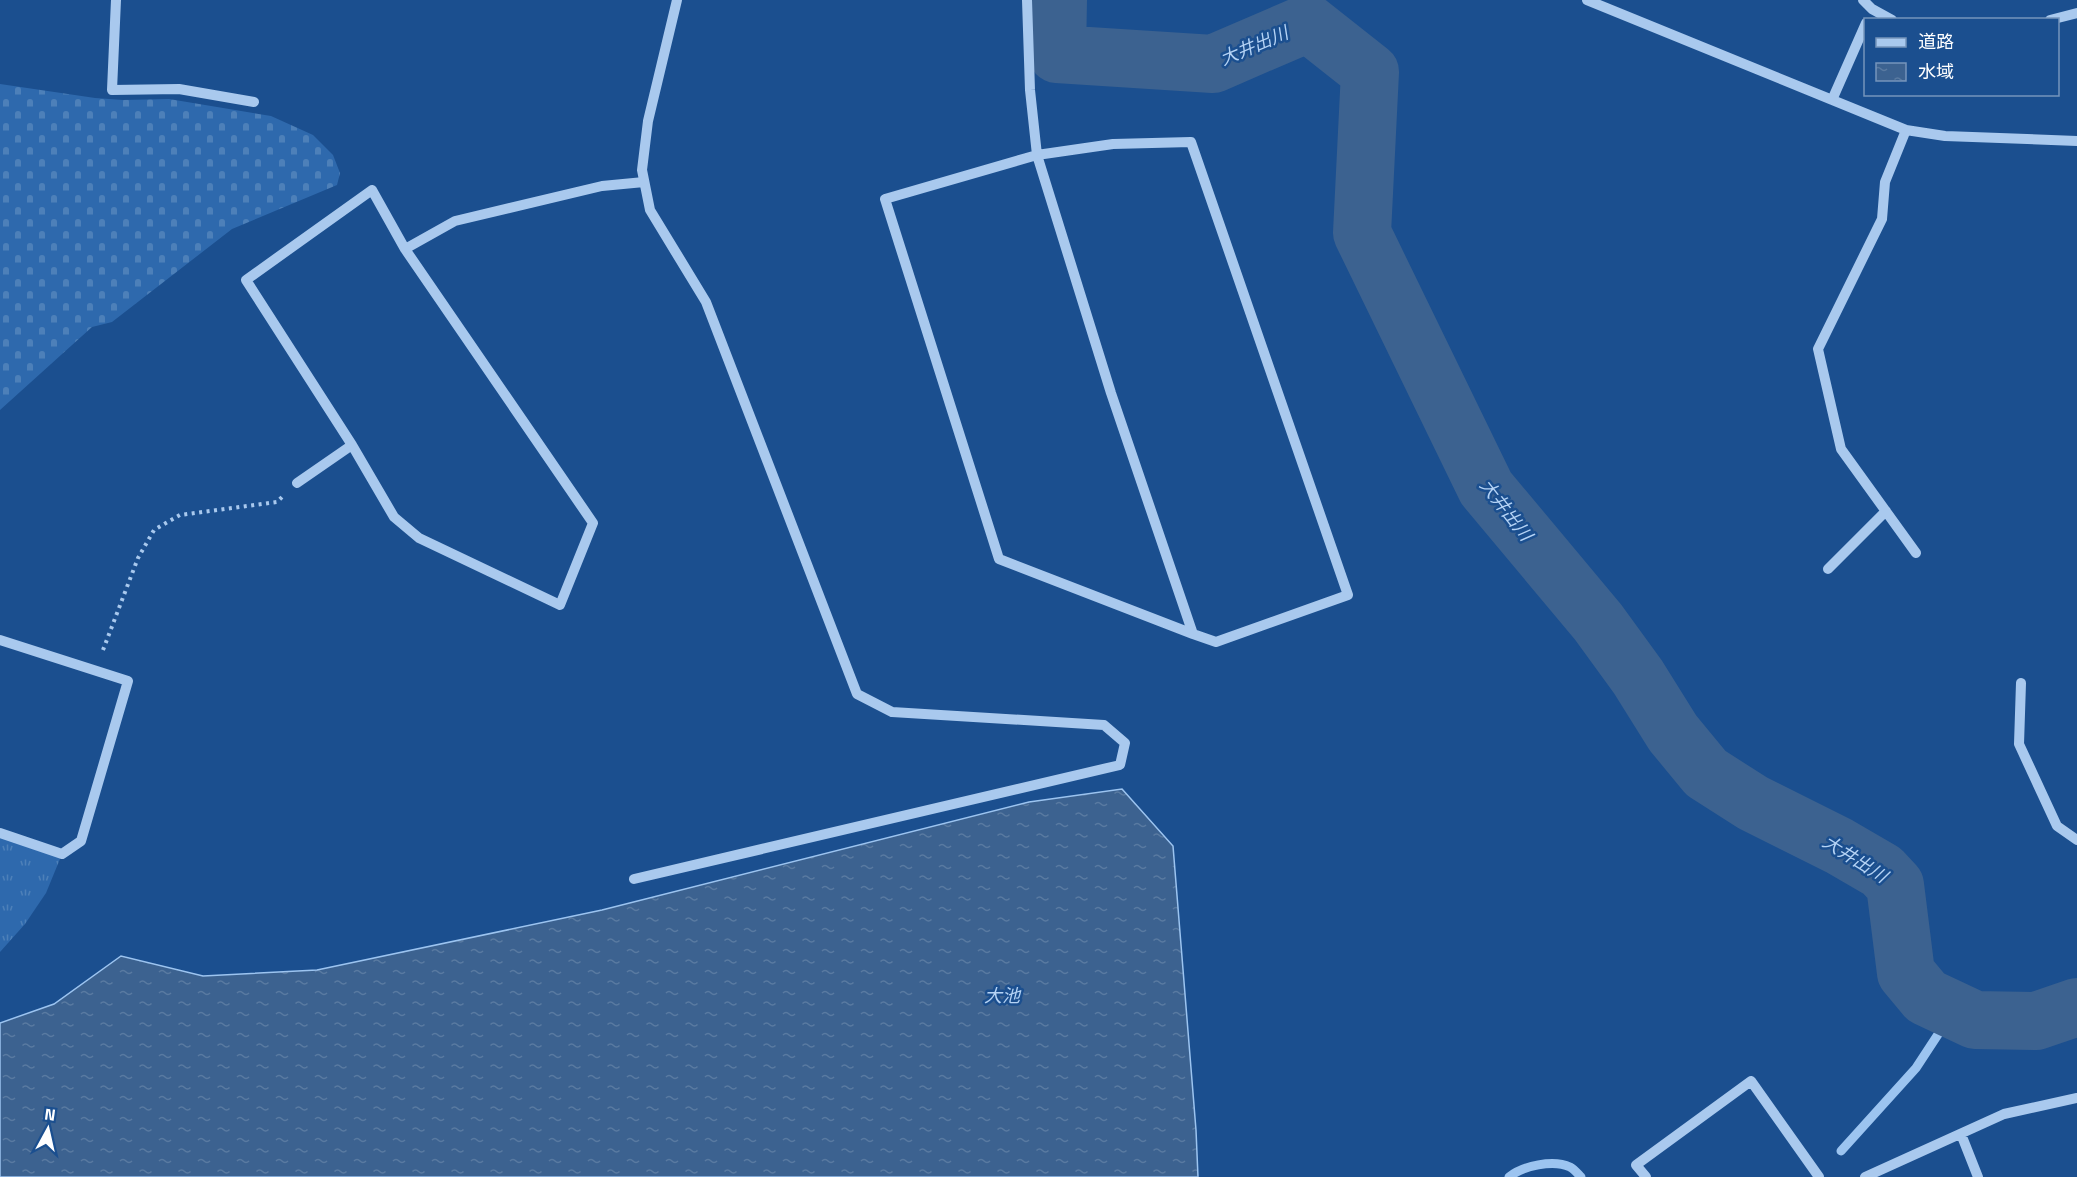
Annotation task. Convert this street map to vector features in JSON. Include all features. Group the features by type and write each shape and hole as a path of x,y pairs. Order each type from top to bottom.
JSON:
{"street":[{"path":"116,0 112,90 179,89 254,102"},
{"path":"634,879 1120,765 1125,743 1104,725 892,712 857,693 706,302 650,210 642,170 648,121 677,0"},
{"path":"1027,0 1030,90 1037,155 1111,393 1193,634"},
{"path":"1587,0 1906,130 1945,136 2077,141"},
{"path":"1863,0 1872,9 1888,18"},
{"path":"1868,18 1872,9"},
{"path":"2058,18 2077,13"},
{"path":"1832,100 1864,26"},
{"path":"1906,130 1885,182 1882,219 1818,349 1841,449 1916,553"},
{"path":"1191,142 1348,595 1216,642 999,559 885,199 1037,155 1113,144 1191,142"},
{"path":"405,249 455,221 602,186 644,182"},
{"path":"372,190 405,249 594,523 560,605 419,538 394,517 246,280 372,190"},
{"path":"297,483 351,445"},
{"path":"1828,569 1886,511"},
{"path":"0,640 128,681 81,841 62,854 0,833"},
{"path":"2020,683 2019,744 2057,826 2077,840"},
{"path":"1646,1177 1636,1165 1751,1081 1819,1177"},
{"path":"1865,1177 2004,1114 2077,1098"},
{"path":"1961,1134 1978,1177"}],"path":[{"path":"95,670 138,558 154,530 180,515 277,502 297,483"}],"green space":[{"path":"0,84 95,98 169,99 271,116 313,135 333,155 340,173 337,185 232,229 112,322 92,327 0,410"},
{"path":"0,833 62,854 46,893 25,924 0,952"}],"water":[{"name":"大池","path":"1122,789 1173,846 1198,1177 0,1177 0,1023 54,1004 121,956 203,976 317,970 602,910 1029,802"}],"waterway":[{"name":"大井出川","path":"1058,0 1057,54 1213,64 1308,23 1370,72 1362,233 1486,488 1598,622 1638,677 1673,733 1706,773 1753,803 1839,846 1882,871 1895,885 1906,973 1926,997 1975,1020 2036,1021 2077,1007"},
{"path":"1841,1151 1916,1068 1954,1010"},
{"path":"1509,1177 1530,1167 1547,1164 1570,1167 1581,1177"}]}
